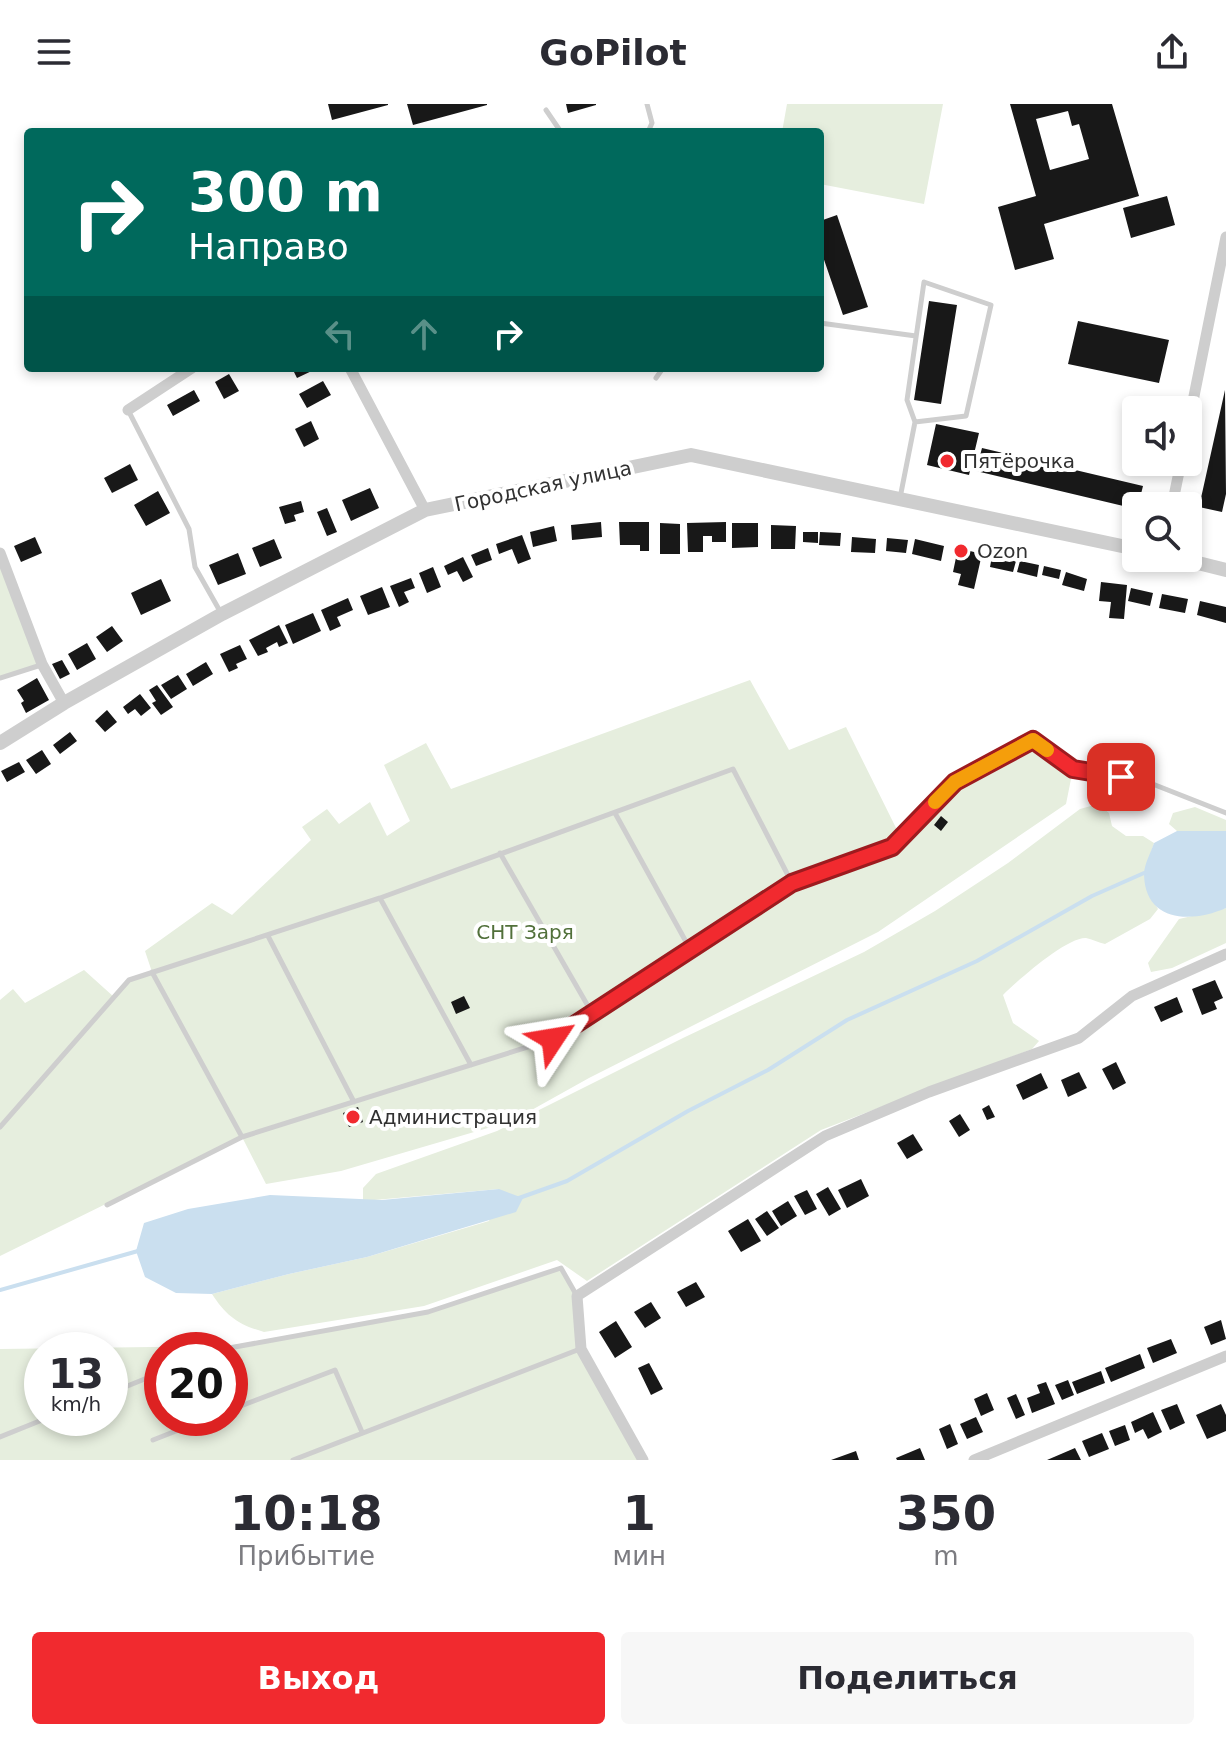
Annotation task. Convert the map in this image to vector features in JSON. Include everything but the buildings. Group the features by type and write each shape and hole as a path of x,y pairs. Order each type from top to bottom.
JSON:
{"street":[{"path":"1194,396 1226,237"},
{"path":"128,410 186,372"},
{"path":"352,372 425,510"},
{"name":"Городская улица","path":"0,743 64,703 222,614 425,510 691,455 1122,546"},
{"path":"0,553 2,566 42,664 64,703"},
{"path":"1202,564 1226,570"},
{"path":"641,1459 581,1349 577,1296 825,1136 929,1092 1079,1038 1132,996 1226,954"},
{"path":"974,1460 1226,1356"}],"lane":[{"path":"647,104 652,123 650,128"},
{"path":"546,110 558,128"},
{"path":"900,499 915,422 907,400 924,282 991,305 966,416 915,422"},
{"path":"824,324 916,336"},
{"path":"656,378 660,372"},
{"path":"128,410 189,529 195,567 222,614"},
{"path":"0,678 42,664"},
{"path":"107,1205 242,1137 553,1039 792,883 892,847 955,782 1033,740 1073,769 1145,781 1226,813"},
{"path":"0,1127 129,980 380,898 733,769 792,883"},
{"path":"615,813 690,949"},
{"path":"500,853 592,1013"},
{"path":"380,898 471,1065"},
{"path":"268,936 354,1102"},
{"path":"152,972 242,1137"},
{"path":"248,1345 428,1312 561,1268 577,1296"},
{"path":"293,1460 581,1349"},
{"path":"248,1403 335,1370 362,1432"},
{"path":"0,1437 24,1427"},
{"path":"153,1440 163,1436"}],"green space":[{"path":"787,104 943,104 924,204 824,185 824,128 783,128"},
{"path":"0,553 42,664 0,678"},
{"name":"СНТ Заря","path":"750,680 789,750 846,727 901,838 955,782 1033,740 1073,769 1066,804 878,932 589,1078 512,1121 341,1171 266,1184 242,1137 0,1256 0,1000 13,989 25,1003 84,970 114,997 129,980 152,972 145,951 212,903 232,915 311,840 302,827 327,809 339,824 370,802 387,836 410,821 384,765 426,743 451,789"},
{"path":"1098,804 1109,813 1112,826 1126,836 1143,836 1154,843 1146,877 1149,892 1158,909 1150,919 1105,944 1086,938 1067,944 1043,960 1003,995 1013,1023 1039,1041 1032,1049 821,1130 587,1281 557,1260 424,1306 264,1332 234,1319 212,1294 367,1257 489,1221 499,1189 363,1201 363,1188 376,1174 497,1131 864,952 935,911 1008,863 1080,809"},
{"path":"1195,807 1226,820 1226,831 1177,831 1169,824 1173,813"},
{"path":"1226,908 1226,943 1172,968 1151,972 1148,963 1179,919"},
{"path":"561,1268 577,1296 581,1349 643,1460 0,1460 0,1349 24,1349 24,1436 128,1436 128,1347 144,1347 144,1436 248,1436 248,1343 428,1312"}],"water":[{"path":"1177,831 1226,831 1226,908 1185,917 1161,910 1152,902 1146,890 1146,863 1154,843"},
{"path":"499,1189 523,1198 516,1212 367,1257 212,1294 176,1293 145,1277 136,1251 144,1223 188,1209 270,1195 382,1200"}],"waterway":[{"path":"519,1198 567,1181 688,1111 768,1070 847,1020 977,961 1092,896 1144,873"},
{"path":"0,1290 138,1251"}],"slow traffic":[{"path":"935,802 955,782 1033,740 1047,750"}],"place":[{"name":"Пятёрочка","path":"947,461"},
{"name":"Ozon","path":"961,551"},
{"name":"Администрация","path":"353,1117"}],"route":[{"path":"553,1039 792,883 892,847 955,782 1033,740 1073,769 1121,777"}]}
